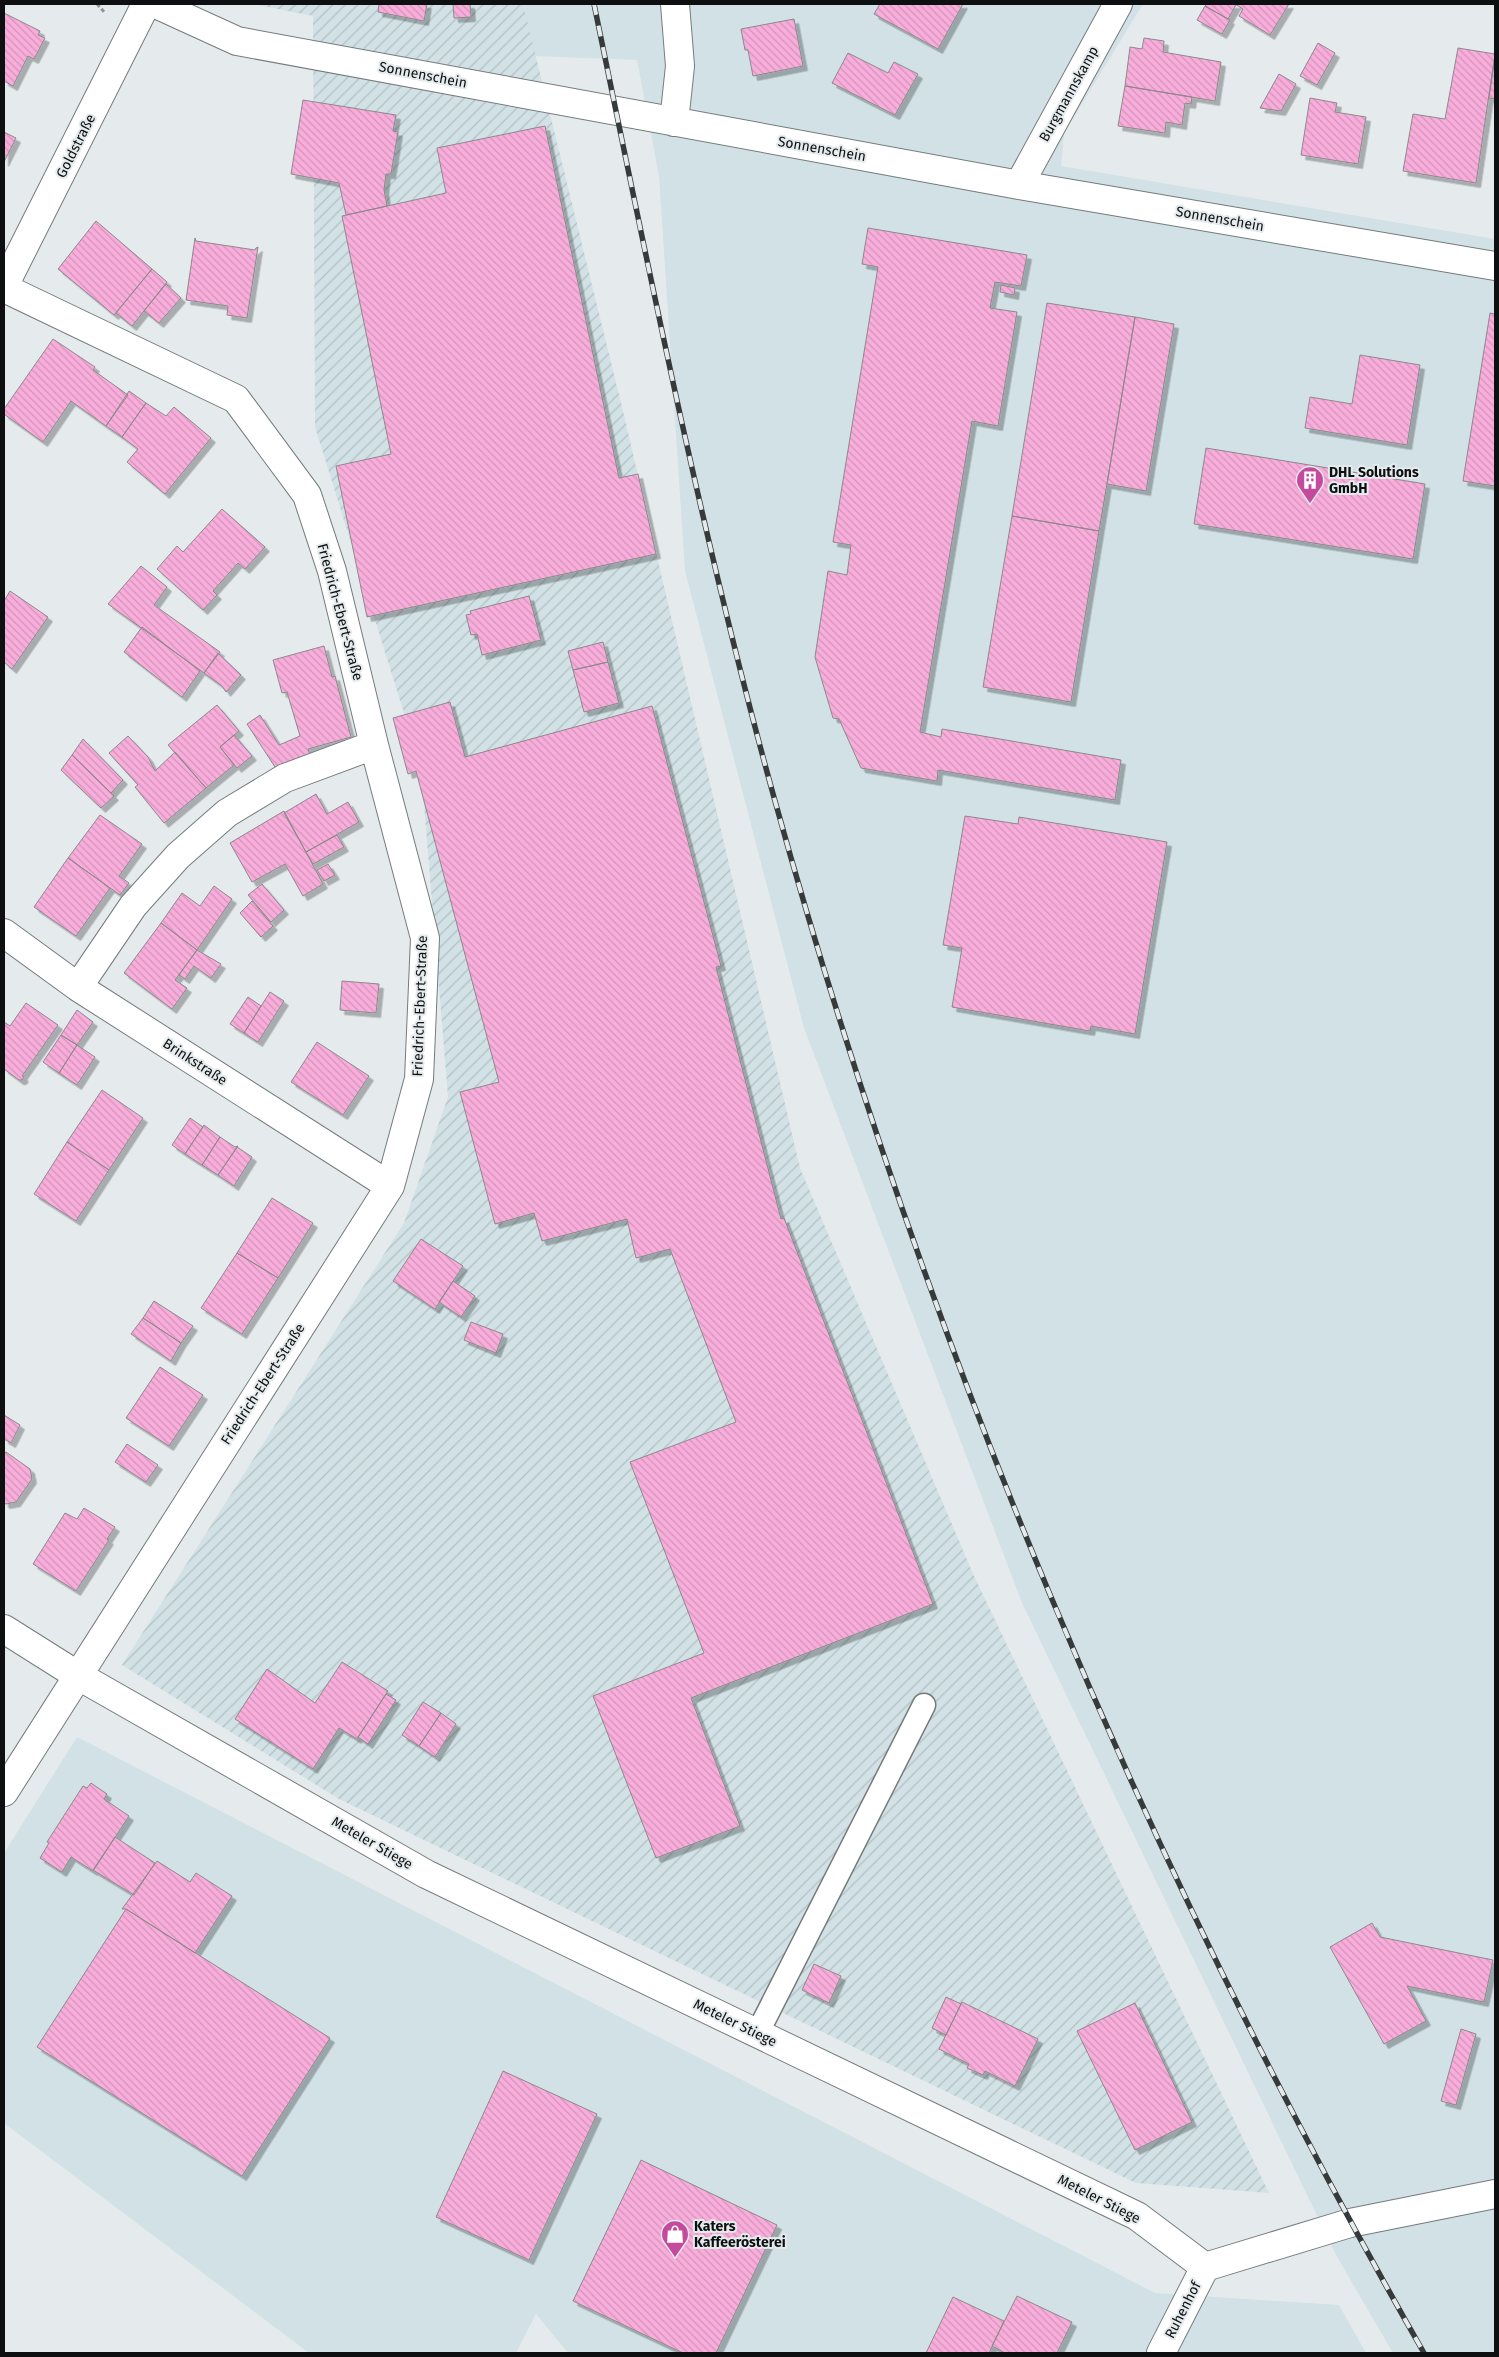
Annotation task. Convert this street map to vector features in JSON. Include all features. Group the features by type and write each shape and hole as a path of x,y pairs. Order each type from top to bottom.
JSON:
{"street":[{"name":"Goldstraße","path":"4,287 146,4"},
{"name":"Sonnenschein","path":"156,4 237,41 1019,185 1495,266"},
{"path":"674,122 680,66 675,4"},
{"name":"Burgmannskamp","path":"1019,185 1118,4"},
{"name":"Friedrich-Ebert-Straße","path":"4,287 236,399 307,495 332,571 374,745 425,938 420,1079 390,1186 4,1792"},
{"path":"78,987 133,906 178,856 226,814 285,778 374,745"},
{"name":"Brinkstraße","path":"4,933 78,987 390,1186"},
{"name":"Meteler Stiege","path":"4,1629 77,1675 426,1874 1137,2216 1205,2267"},
{"path":"1205,2267 1350,2222 1495,2194"},
{"name":"Ruhenhof","path":"1161,2353 1205,2267"}],"lane":[{"path":"757,2034 924,1705"}],"shaded area":[{"path":"253,4 523,4 623,411 800,1168 974,1576 1269,2193 1136,2183 339,1799 122,1665 404,1223 448,1097 421,768 315,427 313,16"},
{"path":"482,4 1143,4 1064,133 1061,166 1495,239 1495,2353 1393,2353 1336,2255 1022,1603 804,1028 685,571 659,176 637,60 484,54"},
{"path":"77,1737 1155,2293 1339,2305 1366,2353 568,2353 536,2314 516,2353 309,2353 4,2123 4,1853"}],"building":[{"path":"379,4 427,4 424,21 378,12"},
{"path":"453,4 470,4 471,17 454,18"},
{"path":"880,4 963,4 938,49 874,14"},
{"path":"1207,4 1236,5 1228,19 1205,6"},
{"path":"1235,4 1289,4 1270,35 1239,16 1243,9"},
{"path":"1205,6 1230,20 1222,34 1197,20"},
{"path":"4,13 40,31 38,35 45,38 34,59 28,56 13,86 4,81"},
{"path":"794,19 803,66 753,76 748,50 745,50 741,29"},
{"path":"1144,38 1164,41 1163,52 1221,62 1215,101 1125,86 1130,47 1142,49"},
{"path":"1318,43 1335,53 1317,85 1300,76"},
{"path":"1458,48 1495,54 1476,183 1403,171 1413,114 1445,119"},
{"path":"848,53 888,73 894,62 918,74 895,115 832,83"},
{"path":"1495,64 1495,99 1489,98"},
{"path":"1279,74 1296,84 1281,111 1260,108"},
{"path":"1125,86 1192,97 1191,104 1185,103 1182,125 1166,122 1165,133 1118,126"},
{"path":"1310,98 1337,103 1335,112 1366,117 1358,164 1301,155"},
{"path":"303,100 396,115 393,131 398,132 391,174 386,174 384,190 387,206 346,215 339,183 291,174"},
{"path":"545,126 619,478 638,474 656,554 367,617 336,466 391,454 342,216 446,193 437,148"},
{"path":"4,132 16,138 4,162"},
{"path":"96,221 152,269 114,315 58,269"},
{"path":"868,228 1027,255 1021,286 995,282 990,308 1017,312 998,426 972,421 920,732 941,737 942,729 1121,760 1115,800 938,770 937,781 861,768 839,719 833,718 815,657 828,571 847,575 851,545 833,542 878,267 862,264"},
{"path":"195,238 196,241 255,250 258,247 247,318 227,315 228,306 186,300"},
{"path":"152,269 167,282 132,326 116,313"},
{"path":"166,284 181,298 159,323 144,311"},
{"path":"1001,285 1015,288 1014,295 1000,292"},
{"path":"1047,303 1135,317 1099,531 1012,516"},
{"path":"1490,313 1495,314 1495,486 1463,481"},
{"path":"1135,317 1174,324 1146,491 1107,484"},
{"path":"53,339 95,367 93,370 128,395 106,426 71,401 43,442 4,414 4,409"},
{"path":"1360,355 1420,365 1407,445 1305,428 1310,397 1352,404"},
{"path":"129,391 146,403 122,437 106,426"},
{"path":"146,403 166,416 174,407 211,438 165,494 127,462 138,449 122,437"},
{"name":"DHL Solutions GmbH","path":"1206,448 1425,484 1413,559 1194,524"},
{"path":"222,509 265,547 245,569 238,563 213,591 217,595 203,610 157,569 177,546 183,552"},
{"path":"1012,516 1099,531 1071,702 983,687"},
{"path":"141,566 167,587 154,605 220,652 204,673 108,604"},
{"path":"10,591 48,617 12,669 4,662 4,601"},
{"path":"529,596 541,640 482,655 477,634 471,635 466,615 471,614 470,611"},
{"path":"142,627 200,671 182,697 124,652"},
{"path":"603,642 608,662 573,670 568,651"},
{"path":"324,646 332,677 335,676 351,737 308,749 310,755 277,770 247,724 260,715 279,745 300,736 287,692 282,693 273,660"},
{"path":"218,653 241,675 226,692 222,686 204,673"},
{"path":"608,662 619,703 584,712 573,670"},
{"path":"450,702 465,757 652,706 721,966 716,967 781,1219 784,1218 933,1604 691,1698 740,1826 656,1858 593,1696 704,1653 630,1462 736,1422 670,1249 636,1258 627,1219 542,1241 534,1213 495,1224 460,1092 499,1082 416,771 408,774 393,718"},
{"path":"217,705 239,731 220,747 234,765 206,788 168,745"},
{"path":"234,735 252,756 237,768 220,747"},
{"path":"128,736 148,757 155,771 175,752 206,788 164,823 135,787 138,785 109,753"},
{"path":"83,739 123,780 111,793 72,755"},
{"path":"72,755 114,796 101,808 61,770"},
{"path":"316,794 327,814 348,802 359,822 306,852 284,813"},
{"path":"284,811 323,884 303,896 285,864 252,882 230,843"},
{"path":"100,815 142,844 119,876 129,883 120,895 68,858"},
{"path":"965,816 1018,824 1019,817 1167,842 1135,1034 1091,1026 1090,1031 952,1007 962,948 943,945"},
{"path":"337,835 344,847 313,864 306,852"},
{"path":"68,858 110,888 76,936 34,907"},
{"path":"328,864 335,875 324,881 317,870"},
{"path":"262,884 284,910 271,922 248,895"},
{"path":"214,886 232,899 197,950 161,923 182,893 200,906"},
{"path":"252,901 273,926 261,937 240,913"},
{"path":"161,923 197,950 175,980 187,988 172,1009 124,973"},
{"path":"197,950 221,964 211,978 194,966 185,979 179,975"},
{"path":"342,981 379,984 376,1013 340,1010"},
{"path":"270,992 284,1001 258,1042 244,1033"},
{"path":"248,997 261,1006 244,1033 230,1024"},
{"path":"26,1003 58,1025 22,1076 24,1077 22,1080 19,1080 4,1069 4,1022 10,1026"},
{"path":"77,1010 93,1022 77,1045 61,1035"},
{"path":"61,1035 77,1045 59,1073 43,1062"},
{"path":"317,1042 369,1076 343,1115 291,1082"},
{"path":"77,1045 95,1057 77,1085 59,1073"},
{"path":"102,1090 143,1118 109,1170 67,1142"},
{"path":"190,1118 203,1127 185,1154 172,1145"},
{"path":"204,1125 220,1137 202,1165 185,1154"},
{"path":"220,1137 235,1147 238,1146 218,1175 202,1165"},
{"path":"67,1142 109,1170 76,1221 34,1194"},
{"path":"237,1147 252,1157 234,1186 218,1175"},
{"path":"272,1198 313,1223 278,1278 237,1253"},
{"path":"421,1239 463,1266 435,1309 393,1281"},
{"path":"237,1253 278,1278 242,1334 201,1308"},
{"path":"453,1281 475,1296 461,1317 439,1302"},
{"path":"154,1301 193,1326 181,1343 143,1318"},
{"path":"143,1318 181,1343 171,1361 131,1334"},
{"path":"471,1322 503,1334 496,1353 464,1340"},
{"path":"160,1367 203,1395 169,1446 126,1418"},
{"path":"4,1415 20,1425 11,1443 4,1439"},
{"path":"127,1444 158,1465 146,1482 115,1462"},
{"path":"6,1452 30,1469 32,1479 16,1502 6,1504 4,1503 4,1453"},
{"path":"84,1508 115,1527 107,1539 109,1540 76,1591 33,1564 65,1513 77,1519"},
{"path":"342,1662 388,1691 357,1739 339,1728 313,1769 235,1719 267,1669 315,1703"},
{"path":"386,1694 396,1700 368,1744 358,1737"},
{"path":"423,1702 441,1713 419,1746 402,1735"},
{"path":"441,1713 456,1724 435,1757 419,1746"},
{"path":"91,1783 107,1794 104,1799 129,1816 93,1871 71,1857 62,1872 40,1858 49,1843 47,1842 83,1786 87,1788"},
{"path":"115,1837 155,1863 134,1895 93,1870"},
{"path":"157,1861 190,1882 196,1873 232,1896 195,1953 126,1909 122,1909"},
{"path":"126,1909 330,2038 242,2176 37,2047"},
{"path":"1372,1923 1380,1937 1493,1960 1484,2002 1407,1986 1426,2021 1384,2044 1330,1947"},
{"path":"814,1964 841,1976 829,2003 802,1990"},
{"path":"946,1997 961,2004 946,2035 932,2028"},
{"path":"962,2002 1038,2039 1015,2086 985,2071 983,2075 967,2068 969,2064 939,2049"},
{"path":"1135,2003 1192,2122 1135,2150 1077,2031"},
{"path":"1461,2029 1476,2034 1456,2105 1441,2101"},
{"path":"503,2071 597,2114 529,2260 436,2217"},
{"path":"641,2160 777,2225 716,2353 683,2353 573,2301"},
{"path":"1017,2296 1072,2322 1057,2353 1005,2353 992,2346"},
{"path":"953,2297 1004,2321 989,2353 926,2353"}],"railway":[{"path":"594,4 700,504 749,702 775,801 835,1003 900,1204 973,1402 1051,1597 1136,1790 1226,1981 1322,2168 1424,2353"}],"place":[{"name":"DHL Solutions GmbH","path":"1310,504"},
{"name":"Katers Kaffeerösterei","path":"675,2258"}]}
